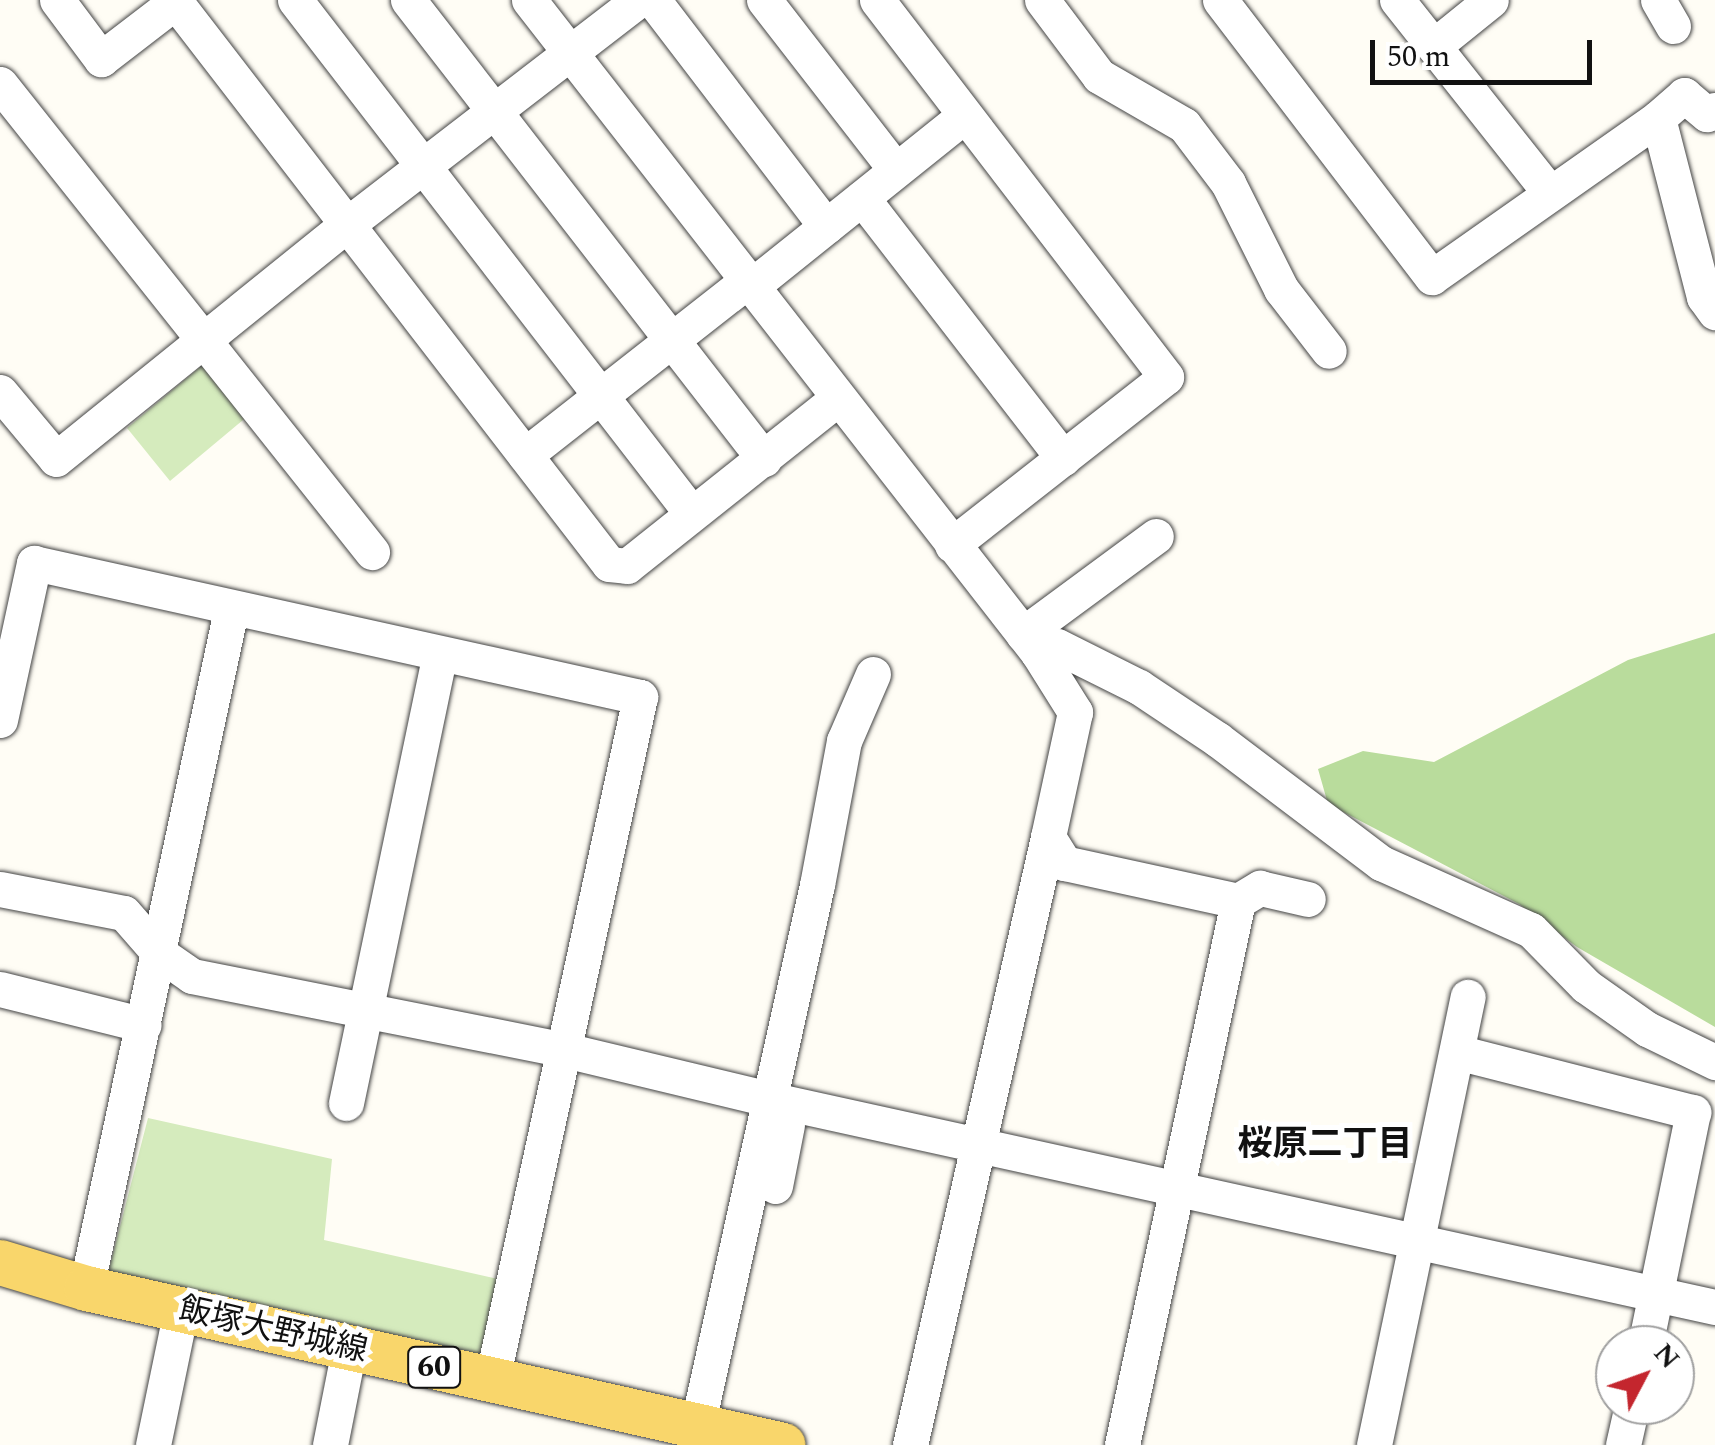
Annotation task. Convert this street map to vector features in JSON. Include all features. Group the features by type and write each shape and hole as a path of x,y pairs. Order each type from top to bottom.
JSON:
{"main road":[{"name":"飯塚大野城線","path":"0,1262 86,1288 783,1445"}],"street":[{"path":"57,0 101,59 176,1 345,226 609,564 627,566 838,398"},
{"path":"295,0 692,514"},
{"path":"408,0 764,459"},
{"path":"529,0 1030,644 1076,712 910,1445"},
{"path":"0,392 56,459 345,226 638,0"},
{"path":"653,0 826,226"},
{"path":"764,0 896,170"},
{"path":"877,0 1166,377 952,544"},
{"path":"1042,0 1099,76 1184,125 1228,183 1280,289 1330,351"},
{"path":"1220,0 1432,277 1658,118 1684,94 1707,114 1715,110"},
{"path":"1397,0 1549,192"},
{"path":"1434,46 1491,0"},
{"path":"0,84 372,552"},
{"path":"525,455 670,339 826,226 964,116"},
{"path":"1658,118 1704,297 1715,312"},
{"path":"862,198 1063,458"},
{"path":"1030,644 1156,536"},
{"path":"0,720 34,562 231,610 640,697 492,1380"},
{"path":"86,1288 231,610"},
{"path":"1030,644 1057,646 1153,696 1218,739 1381,864 1531,930 1586,986 1647,1029 1715,1062"},
{"path":"346,1103 440,654"},
{"path":"697,1427 780,1102 844,741 873,674"},
{"path":"1048,837 1064,863 1238,901 1260,888 1308,899"},
{"path":"0,889 124,913 160,953 192,976 565,1050 780,1102 1715,1307"},
{"path":"1122,1445 1238,901"},
{"path":"0,989 144,1025"},
{"path":"1374,1445 1468,997"},
{"path":"1457,1052 1693,1112 1649,1325"},
{"path":"775,1186 780,1102"},
{"path":"153,1445 181,1310"},
{"path":"330,1445 349,1348"}],"green space":[{"path":"206,362 249,415 170,481 127,428"},
{"path":"1715,633 1715,1027 1577,947 1519,904 1328,804 1318,769 1363,751 1434,762 1628,660"},
{"path":"148,1118 332,1159 324,1240 498,1279 480,1357 107,1277"}],"district":[{"name":"桜原二丁目","path":"1325,1145"}]}
